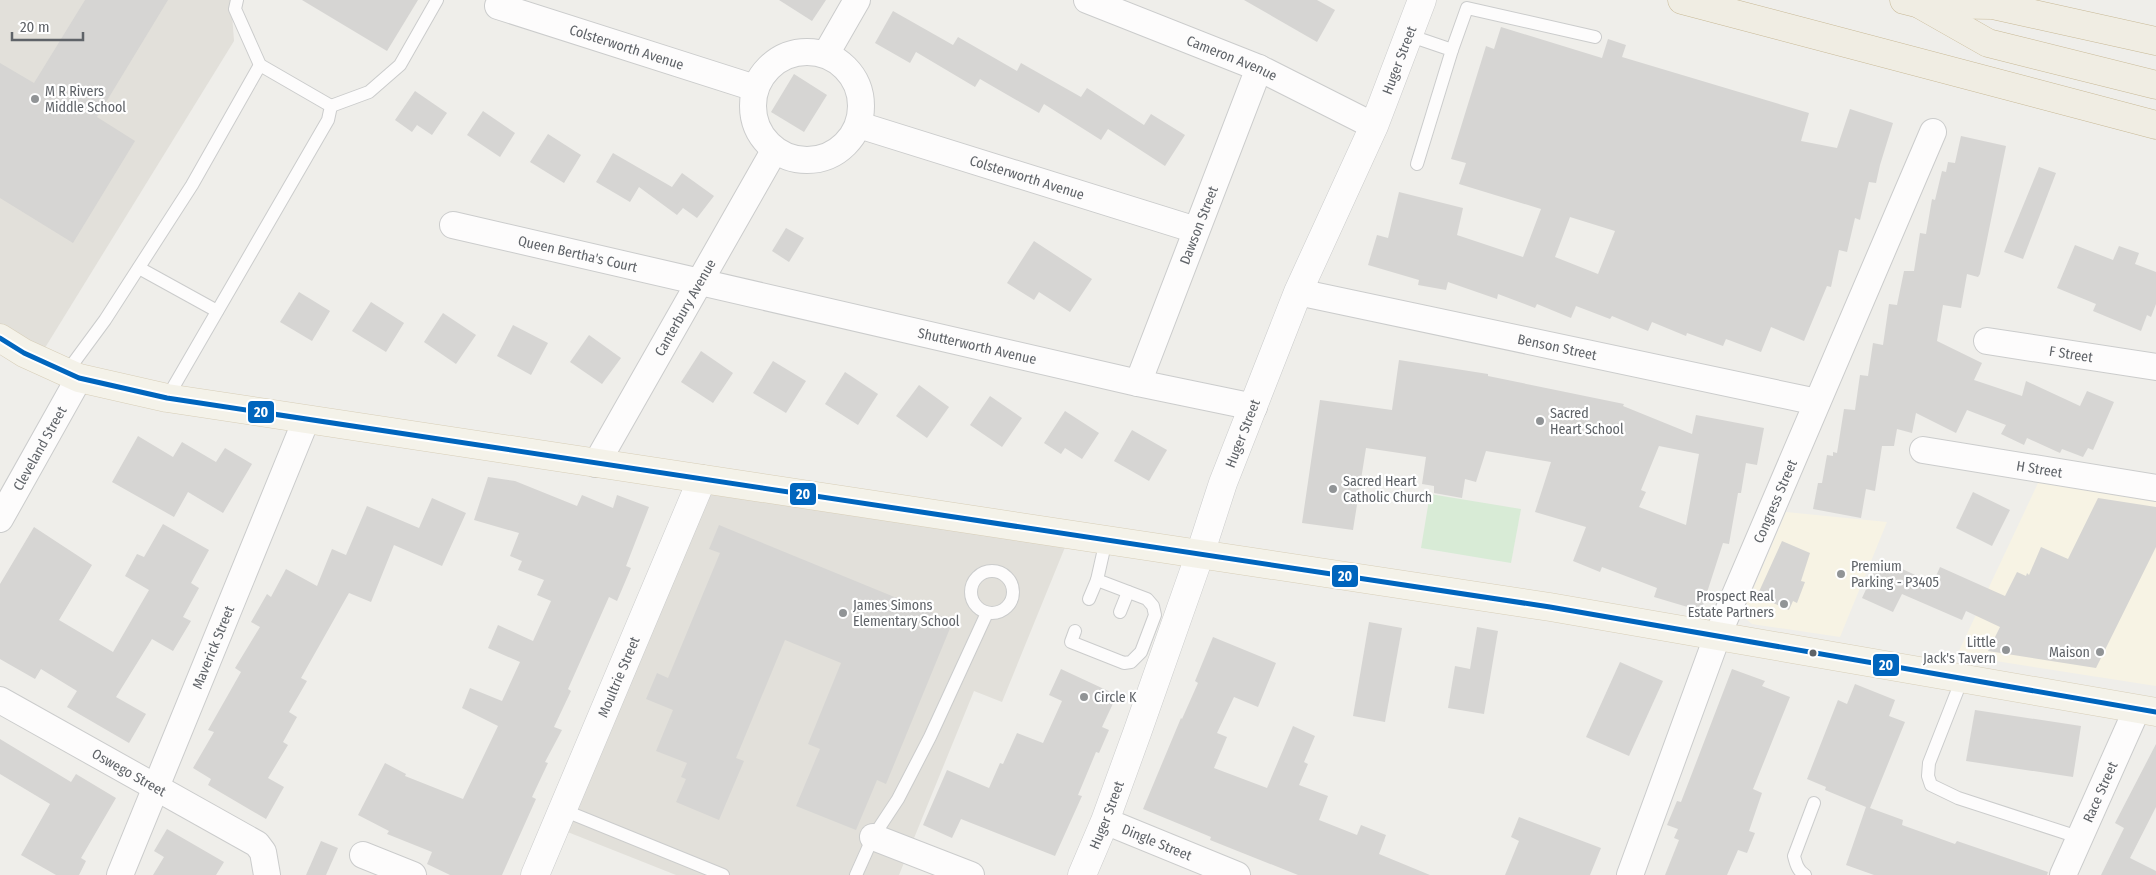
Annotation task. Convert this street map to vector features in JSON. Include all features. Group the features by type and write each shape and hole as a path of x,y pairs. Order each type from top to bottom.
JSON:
{"highway":[{"path":"1682,0 2156,125"},
{"path":"1912,2 1993,5 2156,41"},
{"path":"1912,2 1988,43 2156,85"}],"main road":[{"path":"0,338 72,375 167,398 1550,607 2146,710"}],"street":[{"path":"826,54 857,0"},
{"name":"Cameron Avenue","path":"1087,0 1258,68 1374,126"},
{"name":"Huger Street","path":"1082,875 1105,821 1151,656 1200,554 1223,483 1298,292 1374,126 1422,0"},
{"name":"Colsterworth Avenue","path":"498,6 755,88"},
{"path":"797,52 826,54 850,71 855,79 861,97 859,125 855,134 842,148 817,161 788,158 774,151 765,142 753,116 755,88 759,79 772,64 797,52"},
{"name":"Dawson Street","path":"1138,383 1258,68"},
{"name":"Colsterworth Avenue","path":"859,125 1196,230"},
{"name":"Congress Street","path":"1630,875 1718,637 1933,132"},
{"name":"Canterbury Avenue","path":"596,464 774,151"},
{"name":"Queen Bertha's Court","path":"453,225 700,281"},
{"name":"Shutterworth Avenue","path":"700,281 1138,383 1254,407"},
{"name":"Benson Street","path":"1298,292 1817,402"},
{"name":"F Street","path":"1987,341 2156,367"},
{"name":"Cleveland Street","path":"0,519 72,375"},
{"name":"Maverick Street","path":"120,875 306,420"},
{"name":"H Street","path":"1923,450 2156,488"},
{"name":"Moultrie Street","path":"535,875 702,479"},
{"name":"Oswego Street","path":"0,700 257,844 264,852 267,875"},
{"name":"Race Street","path":"2062,875 2078,837 2146,710"},
{"name":"Dingle Street","path":"1105,821 1237,875"},
{"path":"873,837 971,875"},
{"path":"363,855 413,875"}],"lane":[{"path":"237,0 235,9 260,65 331,106"},
{"path":"331,106 369,92 400,65 437,0"},
{"path":"1417,164 1467,8 1595,38"},
{"path":"1408,35 1452,50"},
{"path":"72,375 192,185 260,65"},
{"path":"167,398 328,120 331,106"},
{"path":"139,268 217,311"},
{"path":"1089,599 1097,580 1106,540"},
{"path":"1075,631 1071,642 1104,649 1124,663 1151,656 1155,615 1153,606 1147,600 1097,580"},
{"path":"1120,612 1128,592"},
{"path":"856,875 873,837 898,799 930,737 987,613"},
{"path":"1962,679 1929,763 1928,776 1932,785 1958,798 2078,837"},
{"path":"1805,875 1798,868 1794,856 1814,803"},
{"path":"563,810 723,875"}],"shaded area":[{"path":"0,0 231,0 234,41 43,351 0,325"},
{"name":"James Simons Elementary School","path":"702,479 1070,535 1002,702 974,691 899,875 676,875 560,829"},
{"path":"2039,481 2156,500 2156,686 1957,655"},
{"path":"1786,512 1887,522 1840,637 1752,624 1743,613"}],"green space":[{"path":"1430,494 1521,509 1511,563 1421,548"}],"building":[{"path":"85,0 168,0 97,117 135,141 73,243 0,198 0,63 34,83"},
{"path":"302,0 418,0 387,51"},
{"path":"779,0 826,0 812,21"},
{"path":"1244,0 1317,0 1335,10 1317,42"},
{"path":"893,11 953,45 958,37 1017,71 1021,63 1081,97 1087,88 1144,125 1151,114 1185,135 1165,166 1108,129 1101,140 1044,104 1039,113 980,79 975,87 916,52 910,63 875,43"},
{"path":"1501,27 1602,58 1608,39 1626,45 1622,57 1809,113 1801,141 1837,148 1850,109 1893,123 1876,183 1869,182 1860,220 1855,218 1847,252 1839,250 1831,287 1827,286 1804,341 1771,327 1761,352 1726,339 1723,346 1687,333 1686,336 1652,322 1648,331 1612,316 1610,319 1576,306 1571,318 1537,304 1535,308 1498,294 1497,299 1448,282 1446,290 1418,285 1419,280 1368,265 1377,235 1388,238 1399,192 1463,208 1457,235 1523,257 1541,209 1459,184 1466,163 1451,159 1486,46 1494,49","holes":["1570,217 1615,231 1598,274 1555,257"]},
{"path":"794,74 827,95 804,132 771,112"},
{"path":"415,91 447,113 432,135 417,125 412,132 395,120"},
{"path":"483,111 515,133 500,157 467,135"},
{"path":"548,134 581,155 564,183 530,162"},
{"path":"1961,136 2006,146 1980,274 1978,277 1967,274 1961,308 1943,305 1937,341 1982,363 1974,380 2022,396 2026,381 2080,406 2087,391 2114,402 2093,450 2088,448 2083,457 2062,449 2060,453 2027,438 2024,445 2001,434 2006,425 1967,410 1956,433 1916,413 1912,433 1897,429 1894,446 1882,446 1875,491 1866,489 1861,518 1813,509 1818,483 1822,483 1827,455 1833,456 1833,452 1837,453 1844,409 1855,410 1860,375 1868,376 1873,343 1883,345 1889,304 1897,305 1904,271 1914,271 1920,233 1926,234 1932,199 1935,200 1942,171 1946,172 1948,162 1955,163"},
{"path":"613,153 672,187 682,173 714,196 697,218 683,208 677,215 639,187 630,202 596,182"},
{"path":"2039,167 2056,173 2023,259 2004,252"},
{"path":"786,228 804,238 789,262 772,251"},
{"path":"1034,241 1092,279 1070,312 1039,292 1034,300 1007,283"},
{"path":"2075,245 2113,260 2119,246 2139,253 2135,264 2156,272 2156,304 2151,317 2147,315 2141,331 2093,311 2096,304 2057,288"},
{"path":"299,292 330,311 312,341 280,322"},
{"path":"371,302 404,323 386,352 352,331"},
{"path":"443,313 476,335 456,364 424,342"},
{"path":"513,325 548,343 531,375 497,356"},
{"path":"589,335 621,358 602,384 570,362"},
{"path":"701,351 733,373 713,403 681,382"},
{"path":"1399,360 1488,374 1488,376 1624,404 1623,406 1692,434 1696,415 1764,428 1757,465 1746,463 1741,493 1738,493 1729,544 1723,543 1701,611 1654,597 1657,588 1602,567 1600,572 1573,561 1586,527 1535,512 1551,462 1486,451 1476,482 1465,479 1462,498 1434,493 1434,486 1422,484 1426,457 1366,448 1353,530 1302,523 1320,400 1392,410","holes":["1659,446 1699,454 1686,525 1639,507 1646,492 1641,490"]},
{"path":"773,361 806,381 786,413 753,393"},
{"path":"845,372 878,394 858,425 825,404"},
{"path":"919,385 949,407 927,438 896,416"},
{"path":"990,396 1022,418 1002,447 970,425"},
{"path":"1065,411 1099,433 1082,459 1065,448 1061,454 1044,443"},
{"path":"1132,430 1167,450 1149,481 1114,461"},
{"path":"138,436 173,457 182,442 216,462 225,448 252,464 223,513 188,492 174,517 112,482"},
{"path":"488,477 515,481 577,506 582,495 613,508 617,495 649,507 626,566 631,568 617,601 609,597 568,689 571,691 554,727 562,730 545,762 548,763 532,797 536,799 502,875 450,875 427,864 432,852 387,834 389,831 358,815 385,763 406,774 405,776 463,799 498,726 462,708 470,688 502,701 520,662 488,648 498,625 533,641 551,601 537,595 544,580 518,570 522,561 510,556 519,533 474,520"},
{"path":"1973,492 2010,510 1992,546 1956,528"},
{"path":"432,498 466,513 442,566 394,545 371,602 349,593 301,678 307,681 289,712 297,717 283,742 288,745 268,778 284,787 266,819 208,785 211,779 193,768 214,732 208,730 241,672 235,668 260,627 251,622 267,594 271,597 286,569 317,586 332,549 346,555 367,506 419,528"},
{"path":"2098,498 2156,507 2156,547 2096,668 1988,651 2000,627 1966,611 1962,620 1902,594 1893,612 1862,598 1880,559 1933,583 1940,567 2005,596 2017,572 2026,576 2027,573 2029,575 2041,547 2068,559"},
{"path":"163,524 209,550 191,583 199,588 183,617 191,621 173,651 152,639 116,697 146,714 129,743 67,707 77,691 41,669 35,679 0,659 0,584 34,527 92,565 59,620 113,652 149,590 125,576 137,554 144,557"},
{"path":"719,525 953,621 886,784 877,780 856,830 796,806 820,749 808,744 841,663 785,640 736,758 744,761 719,820 676,802 686,779 681,777 687,763 656,751 673,710 646,699 657,673 668,678 720,553 709,549"},
{"path":"1782,541 1810,553 1801,581 1805,582 1797,603 1793,601 1789,610 1757,596"},
{"path":"1369,622 1402,628 1385,722 1353,716"},
{"path":"1477,627 1498,631 1484,714 1448,708 1455,666 1470,669"},
{"path":"1213,637 1276,663 1258,707 1234,697 1217,733 1227,737 1214,768 1267,788 1293,726 1315,736 1304,762 1308,764 1299,785 1328,796 1319,820 1357,835 1361,825 1386,835 1379,854 1430,875 1298,875 1210,840 1211,837 1143,809 1181,718 1198,683 1195,681"},
{"path":"1620,662 1663,681 1629,756 1586,737"},
{"path":"1061,669 1117,695 1102,727 1109,730 1099,753 1096,752 1078,795 1082,796 1055,856 961,819 952,838 923,825 947,770 989,788 1000,763 1003,764 1017,733 1043,743 1062,701 1049,695"},
{"path":"1732,669 1765,681 1762,686 1790,697 1753,789 1762,793 1749,831 1755,833 1747,853 1738,850 1727,875 1665,875 1679,840 1674,838 1678,829 1667,825 1677,801 1681,802"},
{"path":"1855,684 1895,700 1889,716 1905,722 1870,808 1903,820 1902,825 1955,844 1957,841 2048,872 2047,875 1874,875 1846,865 1866,807 1825,790 1826,787 1807,779 1838,700 1847,704"},
{"path":"1975,710 2081,726 2073,777 1966,761"},
{"path":"0,739 71,782 76,774 116,798 81,858 86,861 79,875 56,875 21,855 50,804 0,774"},
{"path":"2156,744 2156,807 2130,858 2156,871 2156,875 2101,875 2124,828 2115,823"},
{"path":"1519,817 1601,848 1590,875 1505,875 1519,841 1511,837"},
{"path":"167,829 224,862 216,875 153,875 164,857 154,851"},
{"path":"321,841 338,848 326,875 306,875"}],"transit line":[{"name":"20","path":"0,338 24,353 79,378 167,398 1550,607 2156,712"}],"place":[{"name":"M R Rivers Middle School","path":"35,99"},
{"name":"Sacred Heart School","path":"1540,421"},
{"name":"Sacred Heart Catholic Church","path":"1333,489"},
{"name":"Premium Parking - P3405","path":"1841,574"},
{"name":"Prospect Real Estate Partners","path":"1784,604"},
{"name":"James Simons Elementary School","path":"843,613"},
{"name":"Little Jack's Tavern","path":"2006,650"},
{"name":"Maison","path":"2100,652"},
{"name":"Circle K","path":"1084,697"}]}
